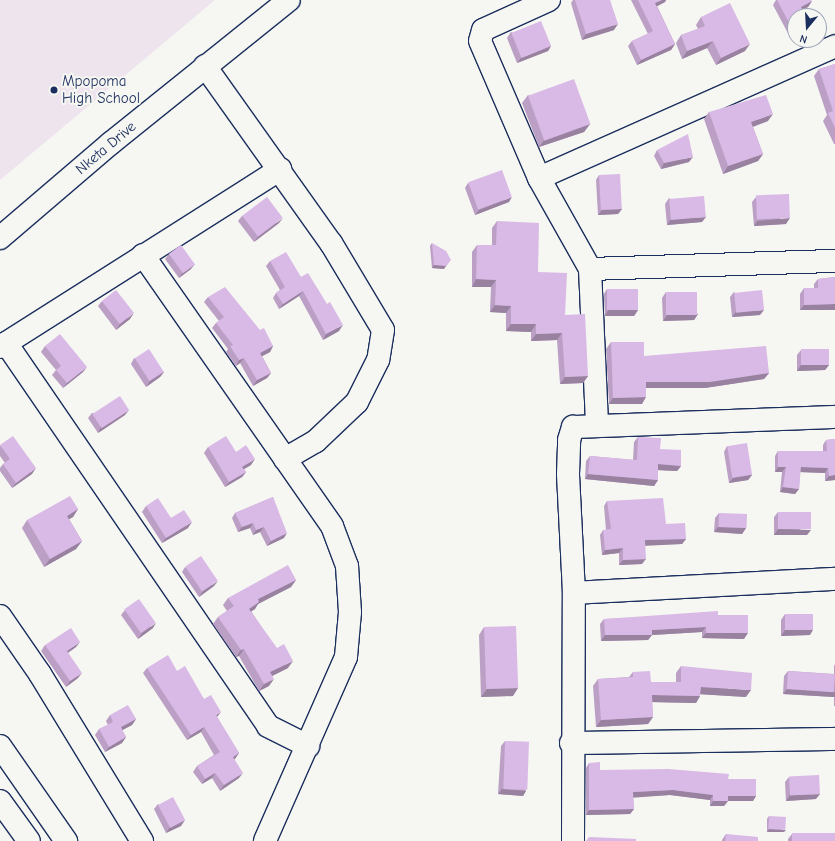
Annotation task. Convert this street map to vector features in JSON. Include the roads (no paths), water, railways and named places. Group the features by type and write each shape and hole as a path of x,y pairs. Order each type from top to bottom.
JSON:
{"street":[{"name":"Nketa Drive","path":"0,238 205,66 289,0"},
{"path":"549,0 483,30 480,36 540,178 590,269 597,426"},
{"path":"540,178 835,46"},
{"path":"205,66 280,169 331,243 383,330 378,360 357,402 316,441 285,459"},
{"path":"280,169 3,345 268,726 308,746"},
{"path":"143,255 332,526 347,566 350,612 346,657 265,841"},
{"path":"590,269 835,261"},
{"path":"573,841 571,743 574,593 568,440 573,427 835,417"},
{"path":"574,593 835,579"},
{"path":"0,616 40,674 142,841"},
{"path":"571,743 835,739"},
{"path":"0,746 66,841"},
{"path":"0,801 30,841"}],"place":[{"name":"Mpopoma High School","path":"54,90"}]}
